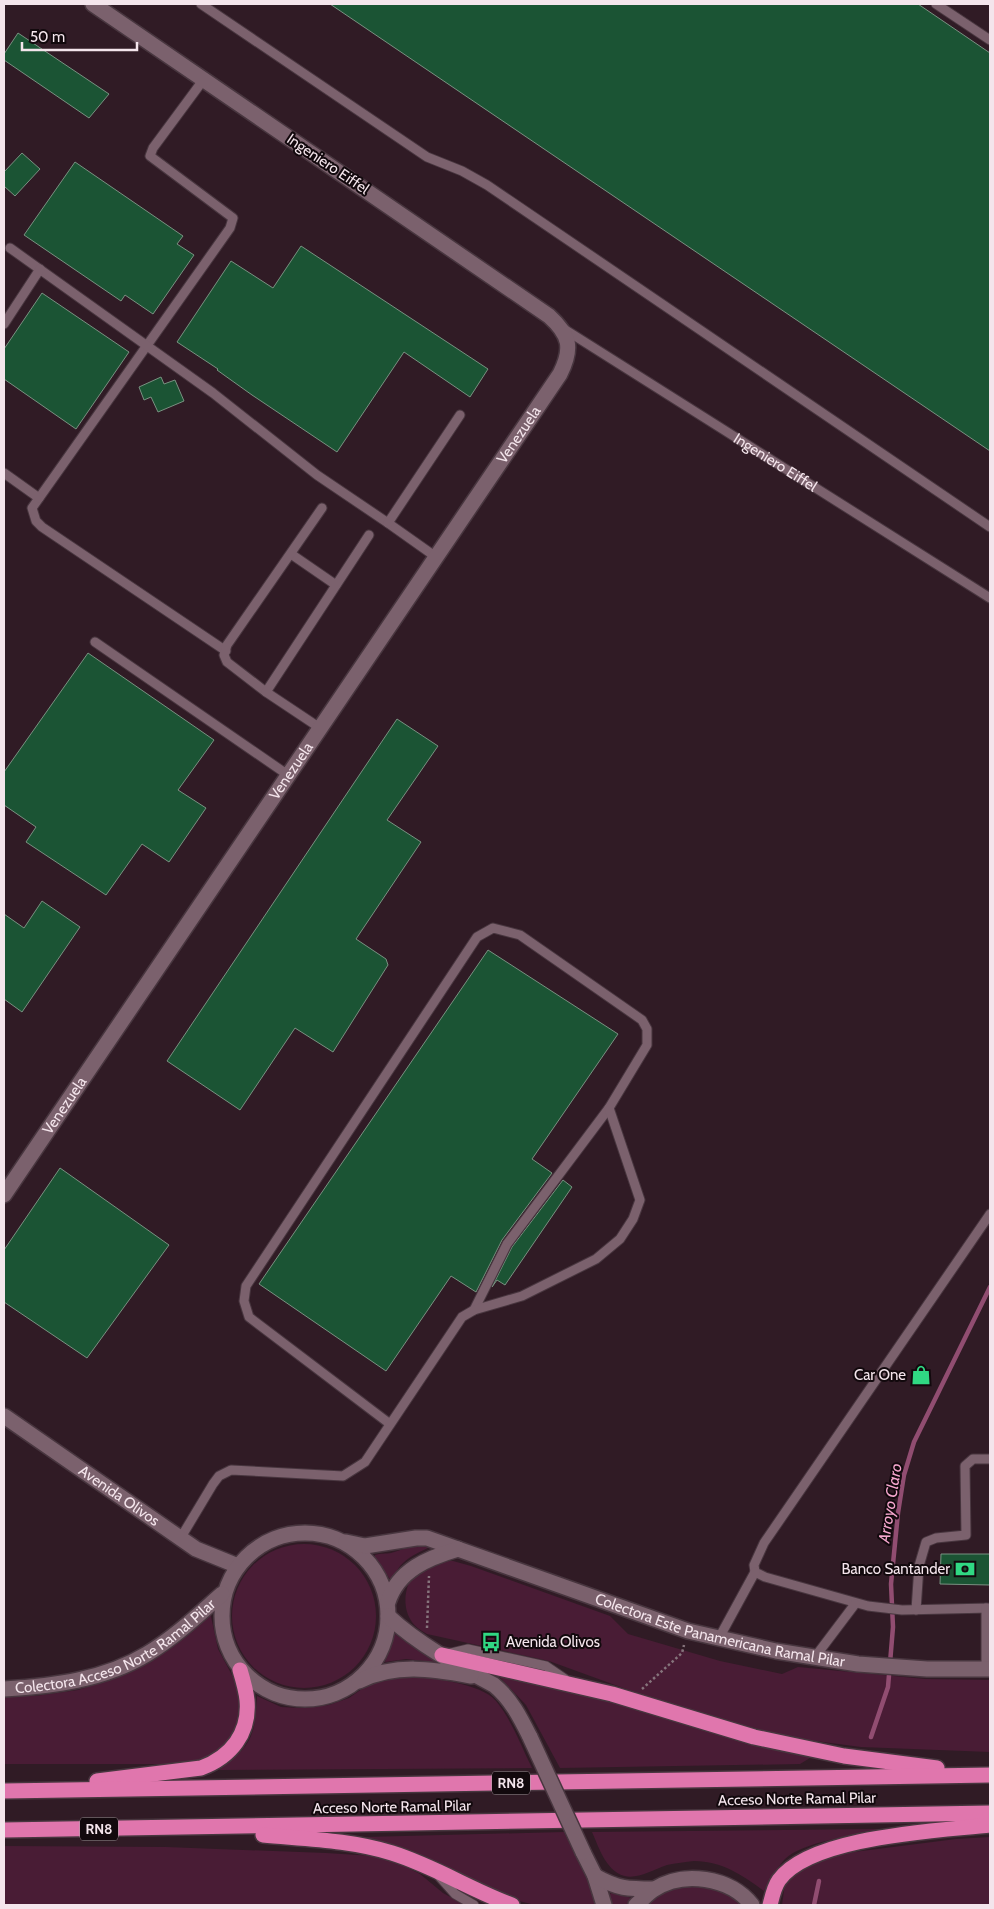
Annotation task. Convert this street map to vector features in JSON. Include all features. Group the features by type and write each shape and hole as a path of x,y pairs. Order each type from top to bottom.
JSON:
{"highway":[{"path":"442,1655 612,1694 754,1737 844,1756 988,1775"},
{"path":"4,1784 35,1790 201,1768 215,1763 238,1742 246,1721 247,1700 240,1670"},
{"name":"Acceso Norte Ramal Pilar","path":"4,1791 988,1775"},
{"name":"Acceso Norte Ramal Pilar","path":"4,1830 990,1813"},
{"path":"770,1905 778,1881 788,1870 807,1858 848,1844 990,1825"},
{"path":"193,1828 362,1846 392,1853 431,1867 468,1887 512,1905"}],"street":[{"name":"Ingeniero Eiffel","path":"93,4 548,316 561,327 568,343"},
{"name":"Venezuela","path":"4,1195 560,374 566,362 568,343"},
{"name":"Avenida Olivos","path":"4,1416 196,1549 238,1566"},
{"path":"482,1678 436,1670 410,1668 383,1671 325,1696 312,1699 292,1698 272,1693 255,1683 240,1670 231,1657 222,1627 222,1594 238,1566 257,1548 278,1537 316,1532 346,1542 358,1551 376,1571 382,1582 388,1609 399,1626 442,1655 482,1678 503,1692 517,1711 595,1876 604,1905"},
{"name":"Colectora Este Panamericana Ramal Pilar","path":"346,1542 365,1546 426,1538 688,1631 776,1651 858,1664 927,1669 988,1669"},
{"path":"349,1686 365,1672 378,1656 385,1636 391,1593 408,1572 424,1560 458,1549"},
{"name":"Colectora Acceso Norte Ramal Pilar","path":"4,1689 43,1687 74,1682 121,1667 146,1655 168,1640 222,1594"},
{"path":"595,1876 612,1886 627,1889 654,1889"},
{"path":"636,1905 654,1889 677,1880 702,1878 726,1885 747,1899 752,1905"}],"lane":[{"path":"201,4 427,157 462,171 487,185 990,526"},
{"path":"214,4 220,17"},
{"path":"936,4 990,40"},
{"path":"204,79 153,148 150,156 233,218 230,228 32,508 36,521 42,527 226,651"},
{"path":"10,248 148,345 317,475 436,557"},
{"path":"4,324 40,269"},
{"name":"Ingeniero Eiffel","path":"561,327 990,598"},
{"path":"388,523 460,415"},
{"path":"4,473 39,498"},
{"path":"320,728 266,692 227,662 224,655 227,645 322,508"},
{"path":"266,692 369,535"},
{"path":"291,554 336,585"},
{"path":"95,642 288,775"},
{"path":"390,1424 249,1316 244,1301 246,1286 477,937 494,928 520,935 642,1020 647,1029 647,1045 609,1108 507,1244 474,1310"},
{"path":"180,1538 219,1476 231,1470 344,1476 365,1462 462,1317 474,1310 522,1296 596,1259 620,1239 633,1219 640,1200 609,1108"},
{"path":"719,1638 755,1572 754,1565 764,1543 990,1214"},
{"path":"916,1610 919,1566 926,1542 936,1538 966,1535 964,1466 973,1459 990,1459"},
{"path":"755,1572 765,1578 855,1604 902,1610 988,1608 988,1669"},
{"path":"815,1657 855,1604"},
{"path":"431,1867 455,1894 474,1905"}],"path":[{"path":"427,1634 429,1571"},
{"path":"637,1693 682,1653 688,1631"}],"shaded area":[{"path":"304,1544 332,1549 355,1565 371,1588 376,1616 371,1644 355,1667 332,1683 304,1688 276,1683 253,1667 237,1644 232,1616 237,1588 253,1565 276,1549"},
{"path":"423,1544 432,1546 406,1560 390,1579 375,1558 377,1554 391,1553"},
{"path":"437,1561 453,1561 471,1566 610,1616 628,1634 720,1661 782,1674 798,1667 925,1679 990,1680 990,1752 861,1747 793,1738 704,1715 549,1661 427,1634 412,1622 405,1602 407,1588 414,1574 419,1569"},
{"path":"210,1612 218,1649 241,1692 242,1707 238,1725 230,1743 213,1757 188,1764 4,1764 4,1696 35,1696 78,1690 115,1678 152,1659"},
{"path":"395,1634 443,1663 406,1659 385,1662"},
{"path":"494,1671 618,1700 807,1754 810,1758 800,1764 560,1768 526,1705"},
{"path":"408,1676 455,1682 489,1695 507,1716 532,1768 219,1770 239,1754 250,1739 255,1721 257,1696 281,1707 300,1708 329,1705 349,1698 369,1684 384,1677"},
{"path":"880,1829 816,1844 793,1853 785,1859 764,1891 731,1870 714,1863 694,1861 670,1864 642,1875 627,1876 619,1874 605,1860 592,1832"},
{"path":"564,1832 588,1882 595,1905 535,1905 519,1901 365,1837"},
{"path":"990,1837 990,1905 782,1905 785,1884 803,1869 822,1860 846,1853 956,1839"},
{"path":"4,1846 166,1847 374,1856 400,1864 420,1874 443,1893 465,1905 4,1905"},
{"path":"692,1884 730,1893 746,1905 648,1905 668,1891"},
{"path":"611,1893 632,1898 626,1905 611,1905 609,1896"}],"building":[{"path":"330,4 918,4 990,53 990,451"},
{"path":"18,33 109,94 89,118 4,60 4,54"},
{"path":"22,153 40,169 15,196 4,186 4,172"},
{"path":"75,162 183,236 177,244 194,255 153,314 125,295 121,301 24,235"},
{"path":"301,246 488,369 470,397 404,352 337,452 177,342 231,261 273,288"},
{"path":"42,293 129,352 76,429 4,379 4,349"},
{"path":"161,377 164,384 175,380 184,401 158,412 151,397 144,400 139,387"},
{"path":"88,653 214,740 178,790 206,808 169,862 142,844 106,895 26,842 36,827 4,805 4,772"},
{"path":"397,719 438,746 387,820 421,842 356,939 386,959 388,965 333,1052 295,1028 240,1110 167,1061"},
{"path":"42,901 80,927 22,1012 4,999 4,914 24,928"},
{"path":"488,950 618,1034 532,1159 552,1173 502,1240 476,1292 451,1276 386,1371 259,1284"},
{"path":"60,1168 169,1245 87,1358 4,1302 4,1250"},
{"path":"563,1180 572,1187 505,1285 497,1280 492,1287 512,1247"},
{"name":"Banco Santander","path":"941,1554 990,1554 990,1585 940,1584"}],"waterway":[{"name":"Arroyo Claro","path":"871,1737 888,1687 893,1627 891,1584 904,1475 914,1442 990,1287"},
{"name":"Arroyo Claro","path":"814,1905 819,1881"}],"place":[{"name":"Car One","path":"921,1375"},
{"name":"Banco Santander","path":"965,1569"},
{"name":"Avenida Olivos","path":"491,1642"}]}
